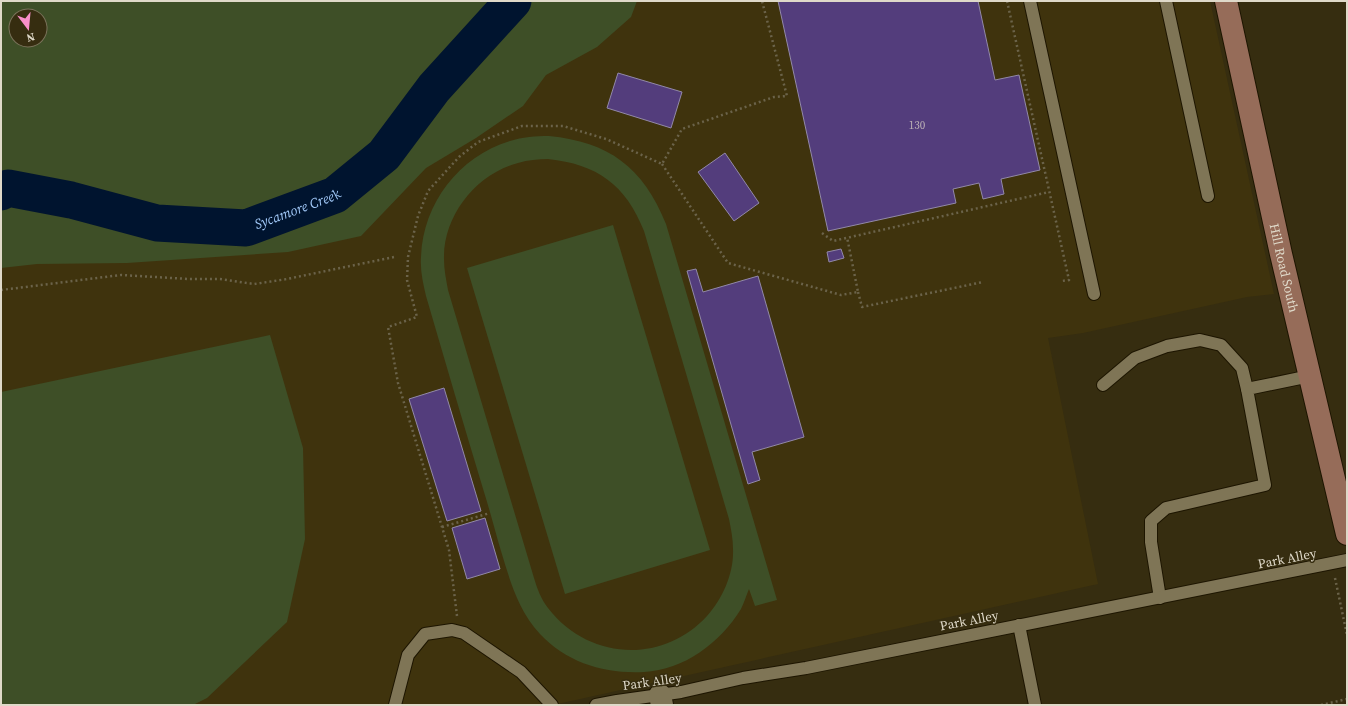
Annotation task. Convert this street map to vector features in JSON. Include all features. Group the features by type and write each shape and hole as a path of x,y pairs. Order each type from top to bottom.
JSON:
{"main road":[{"name":"Hill Road South","path":"1226,1 1281,254 1346,525"}],"lane":[{"path":"1030,1 1094,294"},
{"path":"1166,1 1208,196"},
{"path":"1103,385 1135,358 1167,346 1200,340 1220,345 1242,368 1265,485 1166,508 1151,521 1151,542 1160,598"},
{"path":"1247,389 1310,376"},
{"name":"Park Alley","path":"596,705 617,701 661,700 681,692 743,678 806,668 1347,560"},
{"path":"1019,625 1035,705"},
{"path":"395,705 408,655 425,634 452,630 460,632 521,672 552,705"}],"path":[{"path":"662,164 682,129 774,97 787,96 762,1"},
{"path":"1007,1 1069,280 1062,281"},
{"path":"460,632 449,550 398,383 388,327 417,316 407,280 408,257 418,216 428,191 459,157 478,142 522,126 563,126 606,139 662,164 728,263 841,295 858,292"},
{"path":"822,233 833,241 1049,192"},
{"path":"847,237 862,307 983,282"},
{"path":"1,290 121,275 189,279 220,279 254,284 287,280 394,257"},
{"path":"442,527 490,512"},
{"path":"1321,705 1347,699"}],"shaded area":[{"path":"511,1 1210,1 1274,294 1247,297 1083,333 1048,338 1098,584 553,705 1,705 1,200"}],"green space":[{"path":"1,1 637,1 631,17 597,47 546,75 523,106 476,138 426,168 361,236 288,252 127,263 37,264 1,268"},
{"path":"549,136 589,144 606,151 635,173 657,204 666,224 777,600 755,606 749,589 741,609 723,633 712,643 687,660 659,670 644,672 615,671 601,669 574,659 551,644 540,634 532,625 520,605 504,562 426,296 421,272 423,237 428,219 436,201 447,185 460,171 474,158 491,148 510,141 529,137","holes":["544,159 581,166 608,180 619,189 637,215 644,231 731,530 733,542 732,567 723,593 713,609 689,632 669,643 647,649 626,650 604,646 583,638 564,625 543,601 534,578 448,290 444,267 445,243 449,227 465,199 476,187 489,177 518,163 529,160"]},
{"path":"613,225 710,550 565,594 467,268"},
{"path":"270,335 303,448 305,539 287,622 207,698 193,705 1,705 1,392"}],"building":[{"path":"778,1 978,1 995,80 1019,75 1040,170 1001,179 1004,194 983,199 979,183 953,189 956,203 828,231"},
{"path":"618,73 682,92 671,128 607,108"},
{"path":"725,153 759,203 734,221 698,172"},
{"path":"841,249 844,258 829,262 827,252"},
{"path":"696,269 703,292 758,276 804,437 752,452 760,480 748,484 687,271"},
{"path":"444,388 481,511 447,521 409,399"},
{"path":"485,518 500,569 467,579 452,528"}],"waterway":[{"name":"Sycamore Creek","path":"1,192 8,188 71,200 157,223 246,228 335,195 384,155 434,88 513,1"}]}
